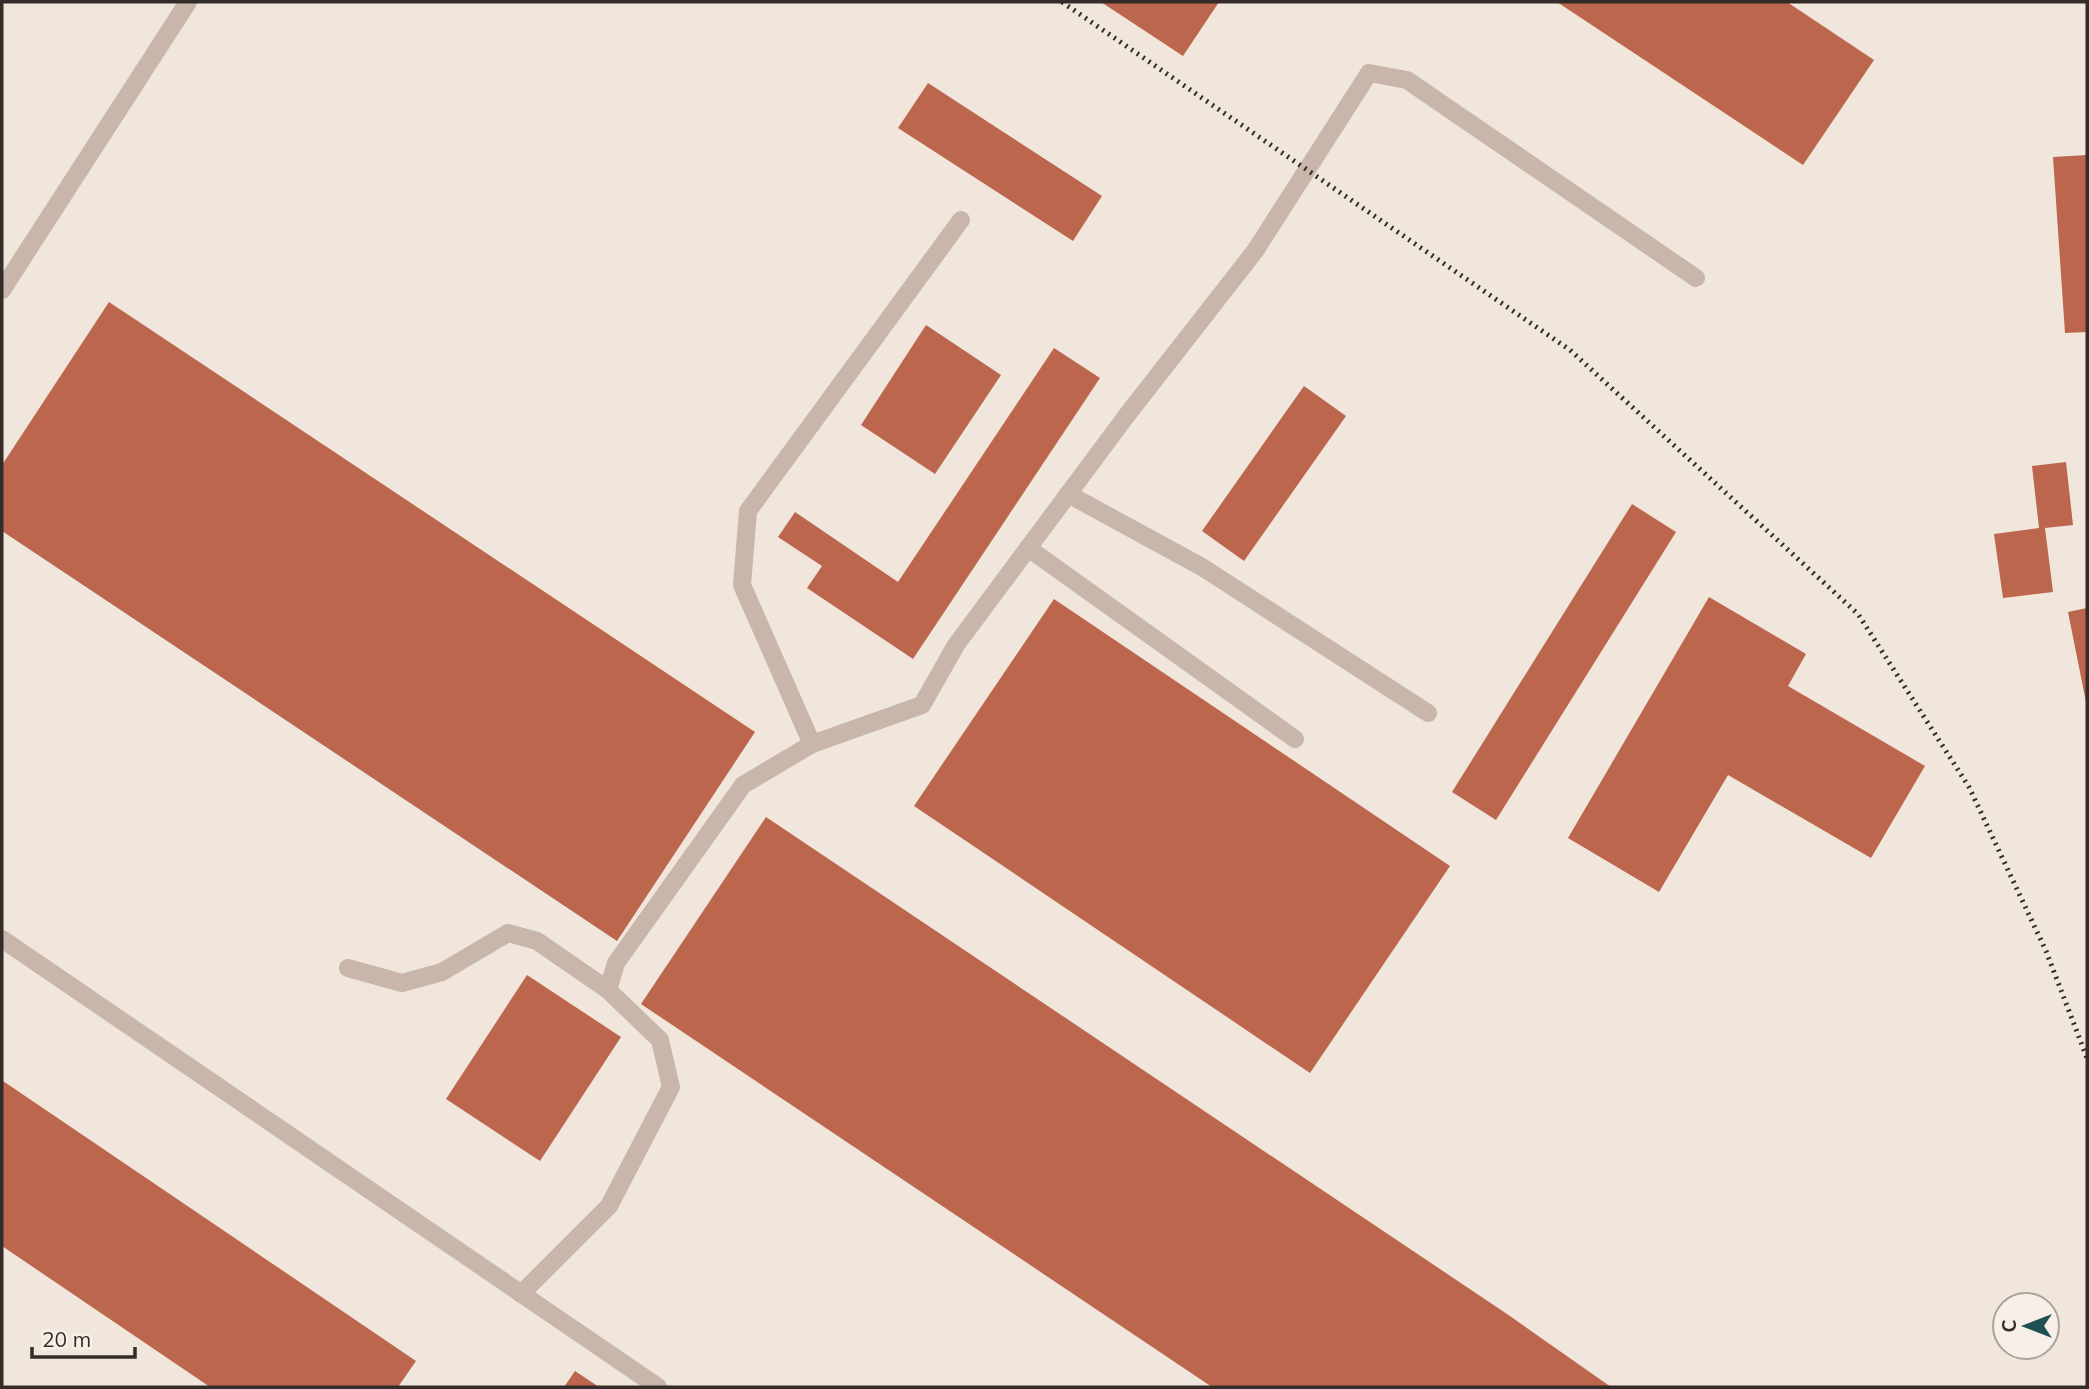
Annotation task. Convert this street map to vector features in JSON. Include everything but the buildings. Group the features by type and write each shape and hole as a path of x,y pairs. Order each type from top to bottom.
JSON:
{"lane":[{"path":"2,290 178,5"},
{"path":"608,990 616,963 743,785 812,744 922,705 956,645 1127,415 1255,251 1369,73 1407,80 1696,278"},
{"path":"812,744 741,585 748,511 961,220"},
{"path":"1068,494 1202,567 1428,713"},
{"path":"1028,548 1295,739"},
{"path":"348,968 402,983 442,972 508,933 537,940 608,990 660,1040 671,1087 609,1206 521,1294"},
{"path":"2,939 658,1387"}],"railway":[{"path":"1062,2 1570,350 1858,614 1969,787 2046,951 2087,1058"}]}
